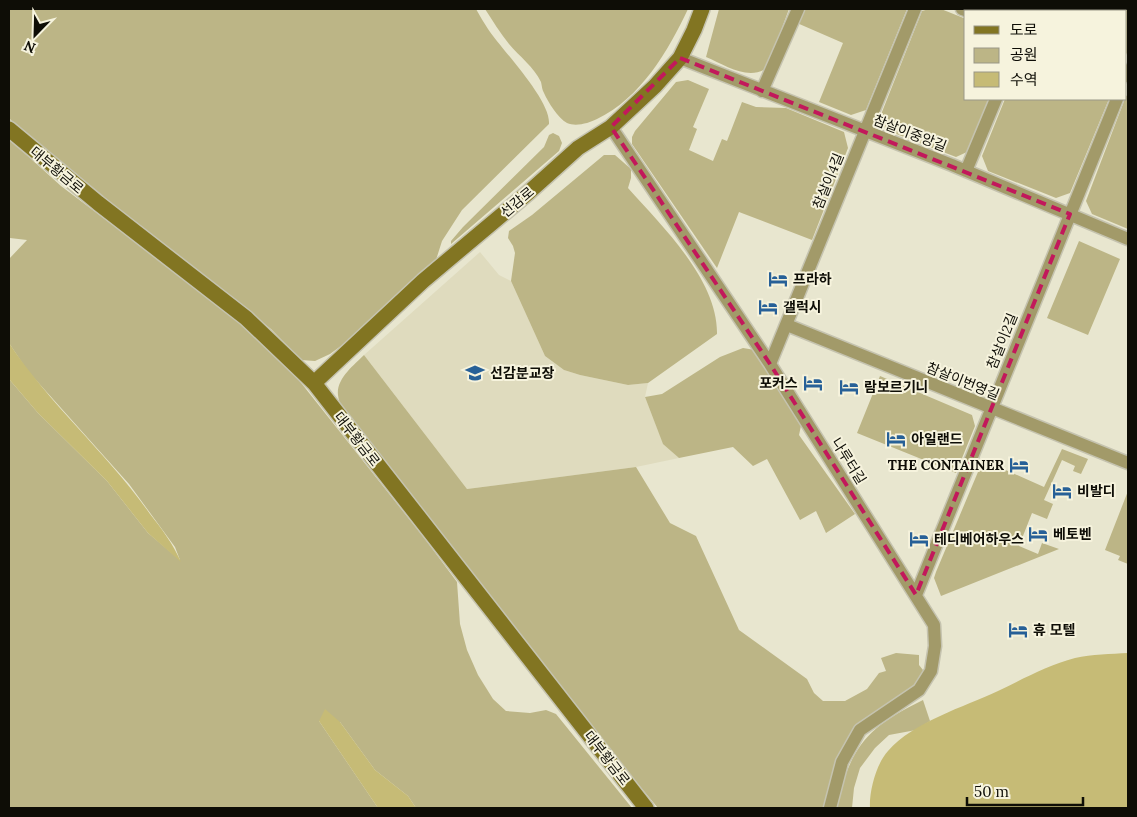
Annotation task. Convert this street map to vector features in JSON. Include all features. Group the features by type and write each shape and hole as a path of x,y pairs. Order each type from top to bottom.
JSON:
{"main road":[{"name":"선감로","path":"314,383 423,281 578,148 611,127 656,86 680,58 702,9"},
{"name":"대부황금로","path":"9,128 98,204 246,318 314,383 646,808"}],"street":[{"path":"762,91 798,9"},
{"name":"참살이4길","path":"770,364 915,9"},
{"name":"참살이중앙길","path":"680,58 966,171 1128,239"},
{"path":"966,171 996,100"},
{"name":"참살이2길","path":"916,595 1117,100"},
{"name":"나루터길","path":"611,127 770,364 934,625 935,646 930,671 919,690 860,730 842,762 830,808"},
{"name":"참살이번영길","path":"787,325 1128,463"}],"highlighted area":[{"path":"680,58 1070,214 916,595 770,364 611,127"}],"shaded area":[{"name":"선감분교장","path":"480,252 499,275 511,281 545,356 564,370 580,375 628,385 648,383 645,397 663,443 679,458 636,467 467,489 364,355"}],"green space":[{"path":"9,9 476,9 488,29 534,89 548,114 549,124 462,210 442,241 436,260 411,284 360,332 330,354 315,361 301,360 271,329 109,202 23,132 9,118"},
{"path":"485,9 688,9 672,41 652,72 640,86 613,110 590,122 574,125 567,123 557,114 546,97 538,77 506,40"},
{"path":"719,9 789,9 767,68 760,72 744,72 706,57"},
{"path":"802,9 907,9 866,110 851,115 819,102 843,43 797,23"},
{"path":"941,9 964,18 964,100 989,100 967,152 956,157 886,130 880,117 922,11"},
{"path":"1128,9 1127,52 1127,10 1040,10"},
{"path":"688,80 709,89 693,127 697,129 689,150 713,161 722,139 727,141 742,102 756,107 786,108 844,132 848,148 812,240 739,212 717,268 632,144 632,137 635,131 676,82"},
{"path":"1127,96 1128,229 1092,214 1086,201 1124,100 1127,100"},
{"path":"1005,100 1109,100 1070,193 1056,198 988,171 982,156"},
{"path":"553,133 559,136 562,143 559,151 451,244 451,241 463,227 544,147 549,135"},
{"path":"9,139 61,186 229,313 265,343 298,379 457,582 460,624 467,650 478,675 493,699 506,711 530,713 546,710 556,714 632,808 416,808 408,796 375,770 340,722 319,721 378,808 9,808 9,379 38,413 107,481 148,533 180,560 175,547 129,484 27,370 9,343 9,259 27,240 9,239"},
{"path":"604,155 615,155 631,169 628,188 686,255 708,294 715,314 717,334 648,383 628,385 580,375 564,370 545,356 511,281 515,253 508,238 509,231 532,215"},
{"path":"1079,241 1120,259 1088,335 1047,318"},
{"path":"743,348 755,350 802,421 799,435 855,514 826,533 816,511 800,520 767,459 753,466 733,447 679,458 663,444 645,397 662,394 720,357"},
{"path":"364,355 467,489 636,467 670,523 696,536 739,630 807,679 814,693 823,701 845,701 867,689 879,673 886,671 881,658 896,653 919,655 919,665 923,670 921,680 915,687 858,726 825,808 658,808 612,753 480,582 346,416 339,402 338,389 346,373"},
{"path":"880,376 972,415 975,426 956,473 857,433"},
{"path":"1062,449 1088,459 1081,474 1073,471 1075,466 1062,460 1044,500 1053,504 1047,519 1032,513 1019,546 1038,554 1042,543 1059,549 941,596 934,578 983,460 1044,487"},
{"path":"1128,491 1128,564 1118,560 1120,556 1105,550"},
{"path":"923,700 930,721 916,730 889,735 875,748 860,768 854,788 852,808 836,808 848,769 864,741 887,720"}],"water":[{"path":"9,343 42,387 116,470 167,537 181,562 148,533 107,481 38,413 9,379"},
{"path":"1128,653 1128,808 870,808 872,786 880,763 888,751 899,741 925,723 1055,664 1081,657"},
{"path":"325,709 340,722 375,770 408,796 416,808 378,808 319,721"}],"place":[{"name":"프라하","path":"778,279"},
{"name":"갤럭시","path":"768,307"},
{"name":"선감분교장","path":"475,373"},
{"name":"포커스","path":"813,383"},
{"name":"람보르기니","path":"849,387"},
{"name":"아일랜드","path":"896,439"},
{"name":"THE CONTAINER","path":"1019,465"},
{"name":"비발디","path":"1062,491"},
{"name":"베토벤","path":"1038,534"},
{"name":"테디베어하우스","path":"919,539"},
{"name":"휴 모텔","path":"1018,630"}]}
